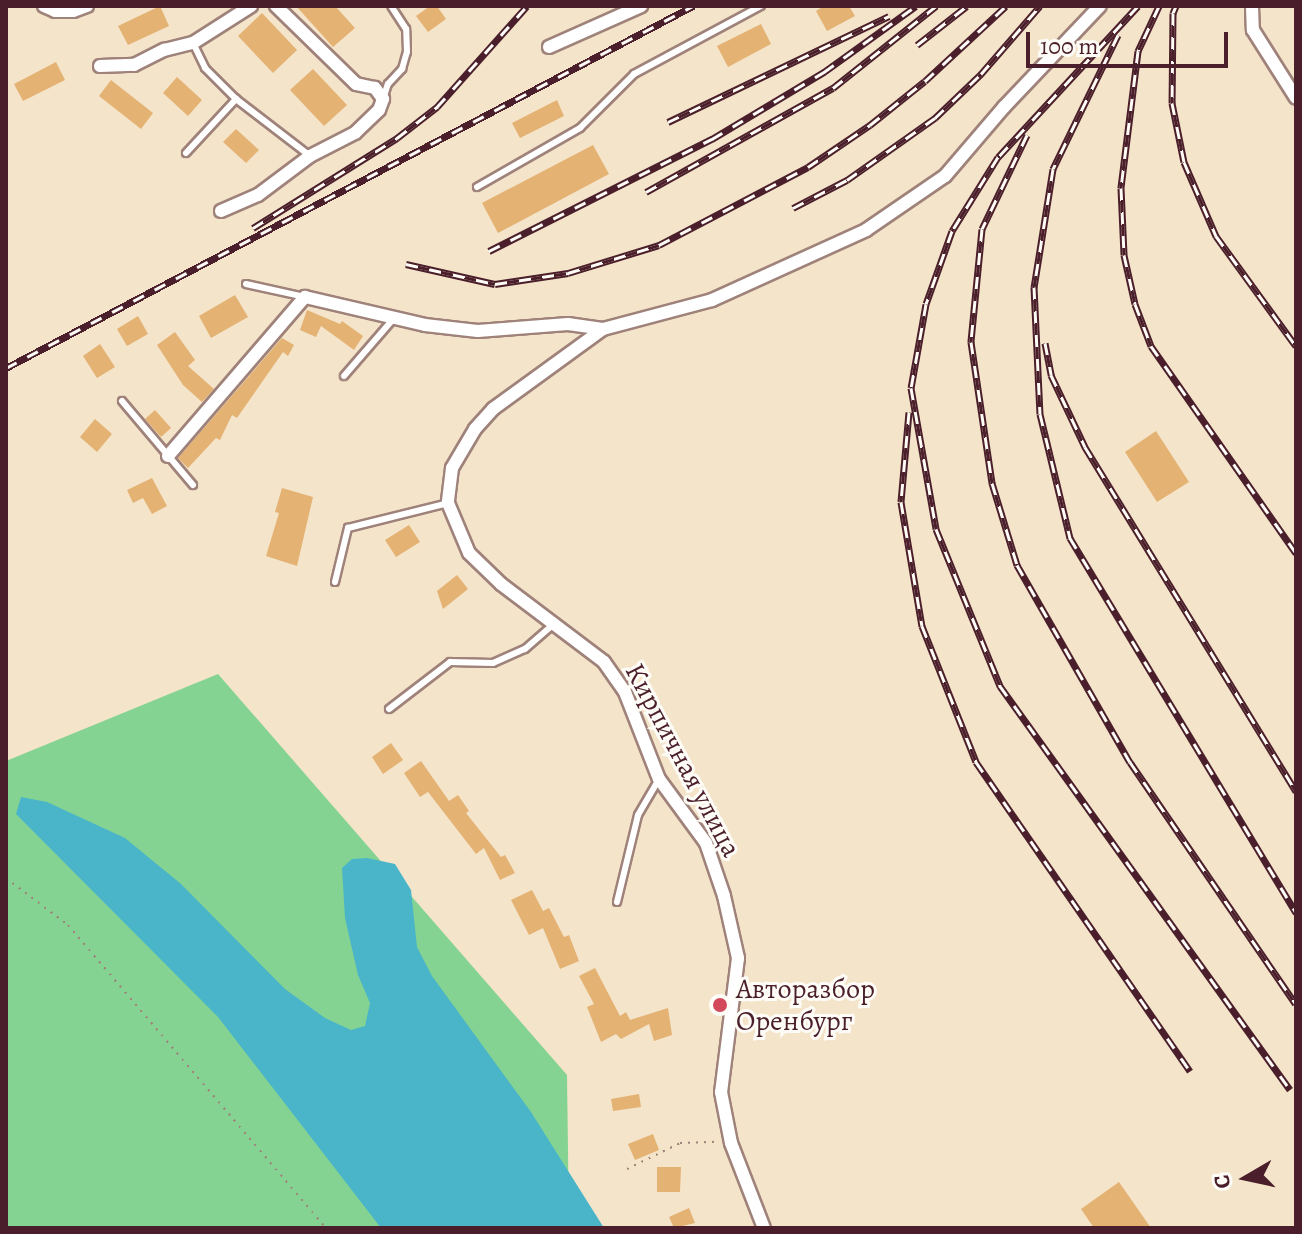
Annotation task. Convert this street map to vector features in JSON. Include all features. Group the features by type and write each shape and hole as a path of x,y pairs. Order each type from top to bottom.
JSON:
{"street":[{"path":"44,6 55,11 87,6"},
{"path":"100,66 134,65 164,50 193,43 251,6"},
{"path":"221,211 258,195 310,156 355,133 379,110 383,99 375,88 356,84 276,6"},
{"path":"549,47 641,6"},
{"path":"168,456 305,297 394,318 478,331 568,324 603,329 712,300 866,230 945,176 1004,107 1100,6"},
{"path":"1252,6 1253,30 1296,98"},
{"name":"Кирпичная улица","path":"603,329 493,409 475,429 452,468 448,503 469,553 501,584 604,662 625,692 659,779 706,843 724,896 738,958 721,1092 731,1143 764,1228"}],"lane":[{"path":"383,99 388,84 402,69 407,52 406,29 391,6"},
{"path":"477,187 580,128 634,74 761,6"},
{"path":"193,43 205,68 236,99 310,156"},
{"path":"186,153 236,99"},
{"path":"246,284 305,297"},
{"path":"344,376 394,318"},
{"path":"122,401 193,485"},
{"path":"335,582 348,528 448,503"},
{"path":"389,709 450,662 493,663 525,649 555,623"},
{"path":"617,902 638,815 659,779"}],"path":[{"path":"6,878 68,925 326,1228"},
{"path":"627,1169 680,1143 731,1143"}],"green space":[{"path":"218,674 567,1075 569,1228 6,1228 6,761"}],"water":[{"path":"21,797 47,802 125,838 181,884 285,989 325,1018 351,1030 365,1026 370,1003 358,975 345,918 342,868 352,859 367,858 395,864 411,890 417,947 432,976 531,1112 604,1228 381,1228 218,1017 16,814"}],"building":[{"path":"160,6 169,26 128,45 118,26"},
{"path":"296,6 335,6 355,28 333,47"},
{"path":"430,6 437,6 446,19 428,32 416,16"},
{"path":"824,6 849,6 855,16 827,31 816,11"},
{"path":"262,13 297,50 273,73 238,36"},
{"path":"761,24 771,44 728,67 717,46"},
{"path":"56,62 65,80 23,101 14,84"},
{"path":"313,69 347,105 324,126 290,90"},
{"path":"177,77 202,100 188,116 163,93"},
{"path":"111,80 153,113 141,129 99,96"},
{"path":"557,100 564,116 520,138 512,123"},
{"path":"236,129 259,150 246,163 223,142"},
{"path":"593,145 609,174 498,233 482,203"},
{"path":"235,295 248,317 211,338 199,316"},
{"path":"307,310 340,324 342,321 363,336 354,350 321,326 316,337 300,330"},
{"path":"138,316 148,334 127,346 117,329"},
{"path":"175,332 195,360 188,366 214,389 202,402 183,385 157,345"},
{"path":"282,338 294,345 288,356 283,352 237,418 232,415 220,440 216,438 188,468 178,458"},
{"path":"100,344 115,367 97,378 83,356"},
{"path":"155,410 171,428 161,437 145,419"},
{"path":"95,419 112,434 97,452 80,437"},
{"path":"1156,431 1189,482 1157,502 1125,452"},
{"path":"152,478 167,506 152,514 143,498 133,503 127,490"},
{"path":"282,488 313,497 297,566 266,556 279,513 275,512"},
{"path":"409,525 420,542 396,557 385,540"},
{"path":"457,575 468,589 443,609 437,591"},
{"path":"391,743 403,760 383,774 372,757"},
{"path":"421,761 449,801 458,795 469,811 466,813 501,857 505,855 515,873 500,880 484,848 476,854 428,792 420,797 404,773"},
{"path":"532,890 543,911 549,908 564,937 569,935 579,961 560,969 543,928 529,935 511,900"},
{"path":"595,968 620,1016 626,1012 630,1020 668,1008 672,1035 654,1041 649,1024 621,1039 616,1034 601,1042 587,1007 594,1004 579,976"},
{"path":"639,1094 641,1107 613,1111 611,1099"},
{"path":"653,1134 659,1150 635,1160 628,1144"},
{"path":"657,1167 681,1167 680,1192 657,1192"},
{"path":"1119,1182 1151,1228 1094,1228 1081,1209"},
{"path":"689,1208 695,1223 674,1228 669,1217"}],"railway":[{"path":"253,228 397,138 437,107 527,6"},
{"path":"6,368 693,6"},
{"path":"489,251 712,139 824,72 916,6"},
{"path":"646,192 833,88 936,6"},
{"path":"917,45 967,6"},
{"path":"406,264 495,284 568,273 659,245 808,167 870,125 925,81 1006,6"},
{"path":"793,208 847,180 935,118 981,74 1040,6"},
{"path":"1138,6 998,157 952,231 926,304 911,388 936,529 1000,686 1290,1090"},
{"path":"1159,6 1138,51 1121,188 1124,255 1135,304 1151,346 1296,553"},
{"path":"1176,6 1173,13 1172,103 1184,162 1216,236 1296,346"},
{"path":"668,122 889,16"},
{"path":"1118,35 1053,169 1034,287 1040,414 1070,538 1296,913"},
{"path":"1027,135 982,229 971,342 992,483 1017,565 1130,762 1296,1004"},
{"path":"1045,343 1051,375 1085,447 1296,791"},
{"path":"909,412 901,502 922,626 976,762 1190,1071"}],"place":[{"name":"Авторазбор Оренбург","path":"720,1005"}]}
